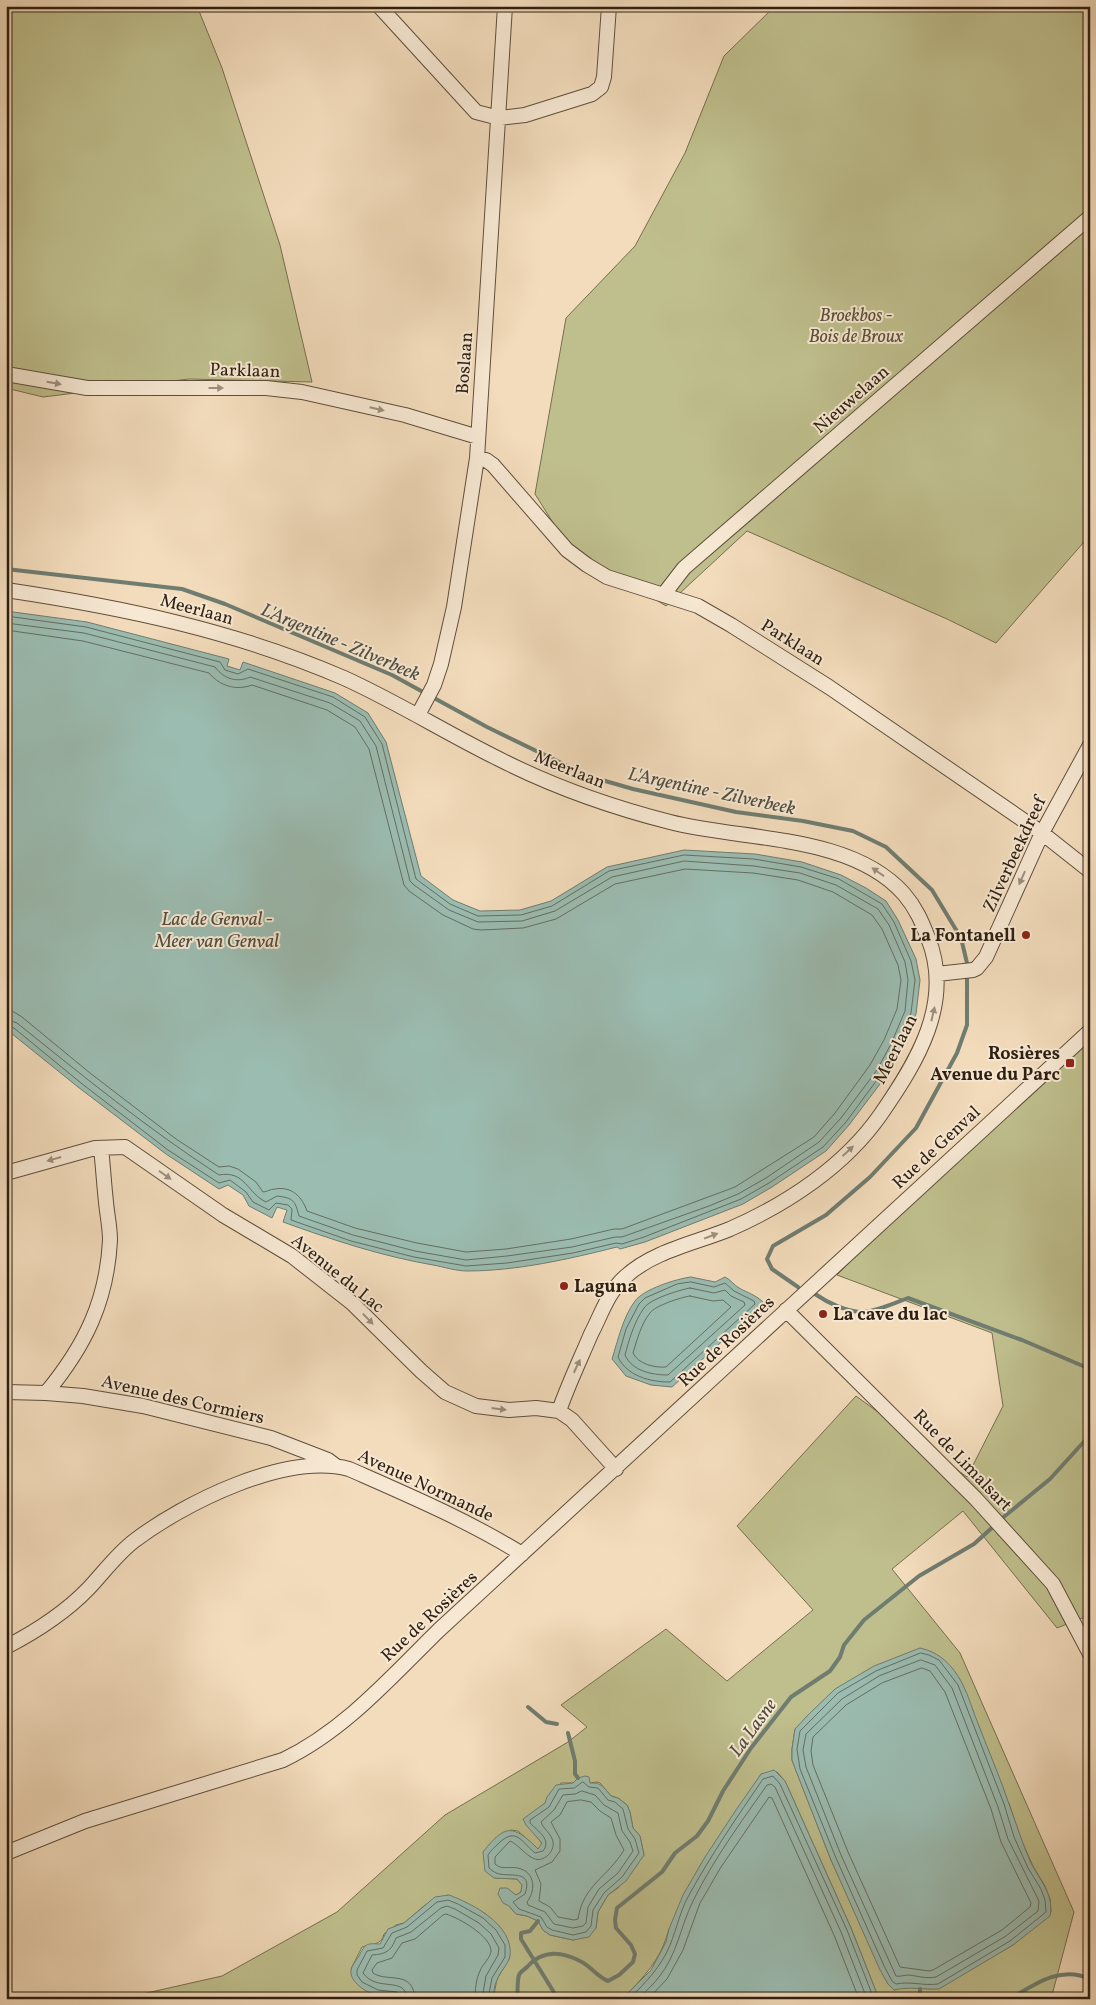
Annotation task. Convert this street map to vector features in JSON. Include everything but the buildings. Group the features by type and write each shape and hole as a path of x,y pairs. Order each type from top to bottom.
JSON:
{"street":[{"path":"379,6 476,112 499,118 525,115 592,94 601,87 604,76 609,6"},
{"name":"Boslaan","path":"418,714 434,685 441,664 454,606 477,458 505,6"},
{"name":"Nieuwelaan","path":"664,594 684,568 1090,217"},
{"name":"Parklaan","path":"6,374 86,388 266,388 302,392 406,416 478,437"},
{"name":"Parklaan","path":"477,458 486,460 493,465 567,550 587,565 607,577 698,606 731,625 829,687 1042,833 1090,871"},
{"name":"Meerlaan","path":"6,590 78,601 172,621 259,646 339,676 418,714 498,758 553,784 608,805 676,824 829,850 856,859 880,873 903,892 919,914 934,954 937,974 936,1003 931,1023 916,1058 879,1117 852,1148 812,1182 778,1205 730,1228 666,1253 624,1277 609,1296 567,1387 559,1411"},
{"name":"Zilverbeekdreef","path":"937,974 973,970 986,957 1042,833 1090,745"},
{"name":"Rue de Genval","path":"808,1291 1090,1031"},
{"name":"Avenue du Lac","path":"101,1148 125,1147 223,1215 292,1256 352,1303 421,1372 445,1392 476,1406 509,1410 536,1408 559,1411"},
{"path":"6,1173 78,1152 101,1148 110,1238 102,1292 88,1331 79,1349 68,1367 46,1393"},
{"name":"Rue de Rosières","path":"6,1853 85,1821 283,1760 306,1749 334,1729 808,1291"},
{"name":"Rue de Limalsart","path":"786,1310 976,1499 1053,1584 1090,1654"},
{"name":"Avenue des Cormiers","path":"9,1394 46,1393 83,1396 143,1406 271,1438 328,1460 337,1466"},
{"path":"559,1411 572,1420 616,1469"},
{"name":"Avenue Normande","path":"6,1647 52,1621 134,1542 162,1522 200,1500 240,1483 304,1467 337,1466 349,1469 447,1513 496,1538 522,1554"}],"green space":[{"path":"6,6 197,6 222,68 280,245 312,382 189,379 43,397 6,388"},
{"name":"Broekbos - Bois de Broux","path":"775,6 1090,6 1090,535 996,643 947,619 747,531 666,606 567,545 535,494 566,318 635,246 685,153 724,56"},
{"path":"1090,1021 1090,1615 1057,1628 963,1511 892,1569 960,1653 1074,1912 1051,1999 879,1999 851,1928 785,1781 777,1772 761,1774 669,1929 666,1940 656,1959 622,1999 493,1999 497,1979 509,1959 486,1914 448,1895 425,1905 404,1923 396,1925 384,1934 379,1942 362,1947 351,1969 385,1996 393,1995 401,1999 229,1999 225,1994 209,1995 209,1999 120,1999 222,1976 337,1912 445,1815 568,1742 587,1727 561,1705 666,1629 727,1681 813,1610 737,1526 856,1396 967,1477 1003,1406 992,1333 837,1275","holes":["835,1689 1009,1803 1019,1835 1033,1866 1045,1886 1050,1899 1051,1912 1013,1945 978,1965 894,1990 888,1984 831,1860 792,1760 795,1729","578,1778 590,1783 600,1783 611,1796 618,1798 627,1805 633,1828 640,1836 644,1855 618,1888 608,1895 598,1912 596,1928 573,1940 550,1935 543,1930 538,1921 516,1914 509,1906 510,1892 516,1895 521,1892 522,1885 517,1879 495,1878 489,1845 511,1830 518,1831 538,1849 542,1844 536,1835 535,1812 561,1783 573,1783"]}],"water":[{"name":"Lac de Genval - Meer van Genval","path":"6,611 87,622 229,659 227,666 240,670 243,662 335,693 368,713 386,742 421,876 453,900 480,911 520,910 551,901 607,867 684,850 755,854 802,862 841,875 886,901 898,920 916,959 920,980 916,1014 901,1049 886,1076 849,1125 826,1151 743,1204 645,1242 620,1249 617,1247 524,1267 463,1271 395,1257 320,1235 283,1222 287,1210 277,1207 272,1218 249,1206 243,1195 228,1185 219,1189 166,1154 6,1029"},
{"path":"691,1277 715,1282 725,1277 764,1303 672,1387 651,1385 626,1376 612,1359 621,1329 631,1307 645,1292 669,1282"},
{"path":"920,1648 940,1656 962,1683 1002,1784 1027,1854 1045,1887 1051,1908 1050,1916 1013,1945 939,1989 906,1988 894,1990 880,1970 831,1860 792,1760 792,1749 795,1729 835,1689 874,1666"},
{"path":"774,1770 785,1781 851,1928 879,1999 622,1999 651,1970 666,1942 669,1929 683,1895 736,1810 761,1774"},
{"path":"589,1777 590,1783 600,1785 611,1796 618,1798 627,1805 633,1828 640,1836 644,1855 626,1881 608,1895 598,1912 596,1928 589,1937 573,1940 550,1935 543,1930 538,1921 516,1914 509,1906 503,1903 498,1894 500,1888 507,1888 516,1895 521,1892 522,1885 517,1879 494,1878 485,1871 483,1852 497,1836 509,1831 522,1835 538,1849 542,1843 523,1819 545,1803 556,1785 573,1783 578,1778"},
{"path":"449,1895 469,1904 490,1917 506,1935 510,1945 510,1956 496,1982 493,1999 401,1999 374,1995 356,1983 351,1970 365,1947 369,1944 380,1944 388,1929 404,1923 435,1897"}],"waterway":[{"name":"L'Argentine - Zilverbeek","path":"6,569 182,589 225,604 392,675 487,727 588,776 633,789 736,812 803,821 853,831 886,847 932,890 961,938 967,963 967,1025 957,1053 916,1128 870,1177 826,1215 773,1246 767,1259 772,1269 798,1287"},
{"name":"L'Argentine - Zilverbeek","path":"815,1294 838,1306 863,1312 908,1298 1022,1340 1090,1369"},
{"name":"La Lasne","path":"1000,1520 1050,1479 1090,1435"},
{"name":"La Lasne","path":"517,1999 520,1974 533,1961 545,1955 566,1955 584,1963 608,1981 619,1975 633,1962 635,1954 631,1945 616,1928 617,1908 662,1872 675,1853 697,1836 708,1821 723,1791 751,1748 791,1697 830,1671 840,1657 844,1645 864,1620 919,1576 974,1544 995,1525"},
{"path":"528,1707 546,1722 557,1724"},
{"path":"568,1733 575,1761 575,1774 578,1778"},
{"path":"538,1921 530,1931 521,1933 521,1939 555,1994"},
{"path":"1010,1999 1039,1982 1059,1975 1079,1975 1090,1979"},
{"path":"920,1989 920,1999"}],"place":[{"name":"La Fontanell","path":"1026,935"},
{"name":"Rosières Avenue du Parc","path":"1070,1063"},
{"name":"Laguna","path":"564,1286"},
{"name":"La cave du lac","path":"823,1314"}]}
